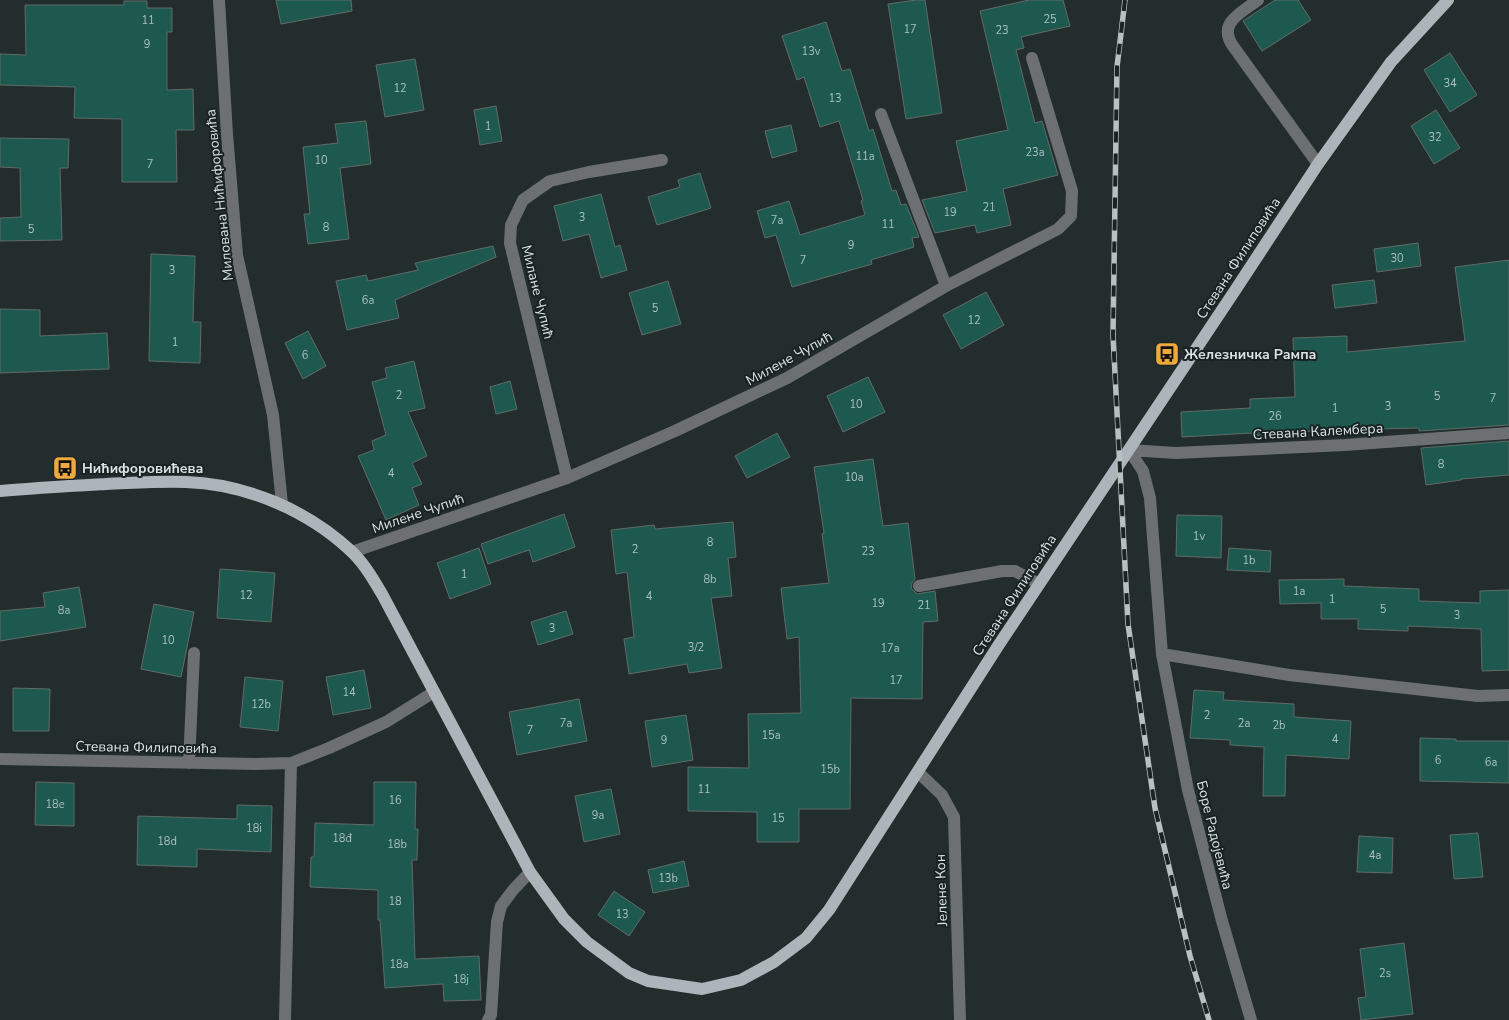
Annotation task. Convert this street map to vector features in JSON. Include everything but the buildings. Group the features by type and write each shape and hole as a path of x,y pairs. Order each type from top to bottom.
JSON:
{"main road":[{"name":"Стевана Филиповића","path":"0,491 187,482 238,489 282,504 328,532 352,552 368,570 530,872 564,919 587,942 629,973 648,981 702,989 741,980 774,962 806,938 829,910 1039,584 1318,164 1391,62 1448,0"}],"street":[{"name":"Милована Нићифоровића","path":"219,0 226,134 237,255 273,415 282,504"},
{"path":"1258,0 1230,22 1226,29 1227,36 1232,46 1318,164"},
{"name":"Милене Чупић","path":"352,552 567,478 675,431 787,378 946,286 1058,229 1071,216 1072,191 1032,58"},
{"path":"881,114 946,286"},
{"name":"Милане Чупић","path":"567,478 510,243 511,225 523,200 550,181 589,172 662,160"},
{"name":"Стевана Калембера","path":"1129,450 1176,453 1345,445 1509,433"},
{"name":"Боре Радојевића","path":"1129,450 1143,471 1150,498 1162,654 1188,790 1222,921 1251,1020"},
{"path":"919,586 1002,571 1015,572 1039,584"},
{"path":"189,763 194,653"},
{"path":"1162,654 1288,675 1478,696 1509,695"},
{"name":"Стевана Филиповића","path":"0,759 291,763 386,722 434,692"},
{"path":"286,1020 291,763"},
{"name":"Јелене Кон","path":"918,772 942,795 954,817 960,1020"},
{"path":"488,1020 491,1015 497,922 501,906 530,872"}],"railway":[{"path":"1125,0 1117,67 1113,335 1128,624 1155,808 1190,956 1209,1020"}],"place":[{"name":"Железничка Рампа","path":"1167,354"},
{"name":"Нићифоровићева","path":"65,468"}]}
